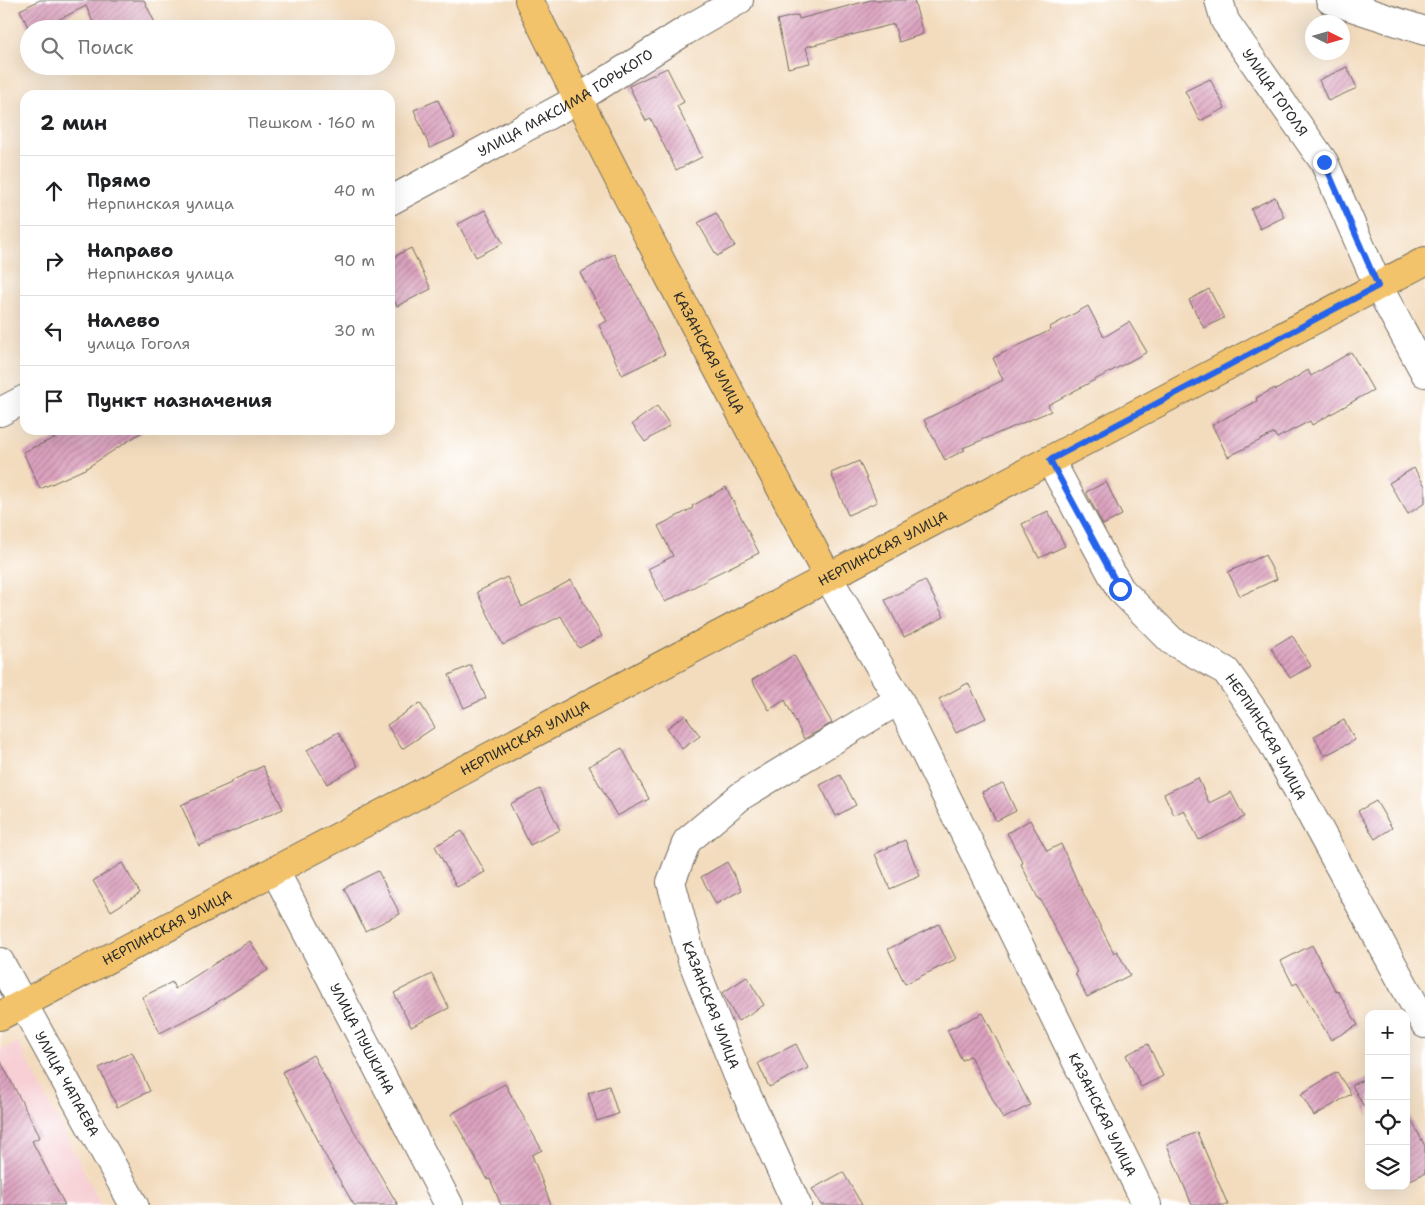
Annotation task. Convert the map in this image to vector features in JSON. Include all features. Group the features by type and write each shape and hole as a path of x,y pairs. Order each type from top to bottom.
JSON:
{"main road":[{"name":"КАЗАНСКАЯ УЛИЦА","path":"529,0 669,278 828,577"},
{"name":"НЕРПИНСКАЯ УЛИЦА","path":"12,1010 1425,261"}],"street":[{"name":"УЛИЦА МАКСИМА ГОРЬКОГО","path":"395,198 578,100 685,31 740,0"},
{"name":"УЛИЦА ГОГОЛЯ","path":"1220,0 1225,21 1324,162 1378,286 1425,373"},
{"path":"1330,0 1425,31"},
{"path":"0,412 20,402"},
{"name":"НЕРПИНСКАЯ УЛИЦА","path":"1050,460 1120,589 1172,641 1226,671 1258,717 1425,1024"},
{"name":"КАЗАНСКАЯ УЛИЦА","path":"828,577 899,700 1147,1205"},
{"name":"КАЗАНСКАЯ УЛИЦА","path":"797,1205 738,1076 692,960 671,882 687,841 741,796 899,700"},
{"name":"УЛИЦА ПУШКИНА","path":"275,871 449,1205"},
{"name":"УЛИЦА ЧАПАЕВА","path":"0,962 12,1010 134,1205"}],"shaded area":[{"path":"18,1042 101,1205 0,1205 0,1051"}],"building":[{"path":"40,0 144,0 154,20 92,20 86,6 58,20 25,20 20,10"},
{"path":"871,0 914,0 923,34 899,42 894,24 806,47 810,63 788,68 777,20 798,15 799,19"},
{"path":"1347,67 1357,88 1328,101 1319,80"},
{"path":"667,68 684,102 677,106 702,157 676,170 651,119 646,121 629,86"},
{"path":"1210,79 1225,108 1200,121 1185,91"},
{"path":"438,100 455,137 430,148 414,110"},
{"path":"1275,197 1284,217 1260,229 1251,209"},
{"path":"485,210 503,243 476,257 458,224"},
{"path":"716,213 735,246 717,256 698,223"},
{"path":"411,248 431,289 397,306 395,302 395,256"},
{"path":"614,254 640,301 665,354 622,375 599,325 607,321 580,273"},
{"path":"1209,289 1224,318 1204,328 1189,300"},
{"path":"1088,306 1104,337 1129,322 1147,352 1048,405 1051,411 963,448 965,450 945,460 924,420 1003,380 993,358 1051,330 1050,327"},
{"path":"1351,352 1373,390 1312,425 1310,421 1277,438 1274,433 1228,457 1212,425 1257,401 1256,398 1275,388 1276,390 1308,370 1311,376"},
{"path":"657,406 670,425 645,442 632,424"},
{"path":"62,435 137,435 85,469 40,489 23,452"},
{"path":"859,461 877,502 848,515 831,473"},
{"path":"1414,468 1425,486 1425,503 1408,514 1389,483"},
{"path":"1106,482 1122,515 1103,525 1086,492"},
{"path":"726,487 759,553 665,602 648,569 673,556 658,526 693,508 692,506"},
{"path":"1048,511 1065,546 1039,558 1022,524"},
{"path":"1265,555 1277,579 1240,596 1228,572"},
{"path":"507,577 522,607 571,580 602,636 579,648 561,616 503,645 477,592"},
{"path":"925,580 944,617 904,637 885,600"},
{"path":"1292,635 1311,666 1290,678 1271,648"},
{"path":"794,655 832,723 804,739 785,700 769,710 752,680"},
{"path":"471,665 486,698 464,708 449,675"},
{"path":"968,683 986,718 956,733 939,699"},
{"path":"420,703 435,727 402,749 387,725"},
{"path":"685,715 700,736 682,749 667,728"},
{"path":"1344,720 1355,740 1324,756 1314,736"},
{"path":"338,732 358,766 327,784 307,750"},
{"path":"622,748 649,799 617,816 589,766"},
{"path":"263,766 283,809 199,846 181,805 231,783 231,781"},
{"path":"840,775 856,805 836,816 820,785"},
{"path":"1198,778 1209,803 1231,792 1244,817 1199,840 1184,810 1174,815 1164,794"},
{"path":"1003,783 1016,811 996,821 982,792"},
{"path":"540,789 560,830 530,845 510,804"},
{"path":"1376,801 1392,828 1375,839 1358,811"},
{"path":"1030,820 1047,851 1061,844 1077,881 1114,953 1117,951 1130,975 1087,997 1075,973 1077,972 1039,900 1021,864 1023,863 1007,833"},
{"path":"462,831 485,872 457,887 435,846"},
{"path":"905,840 920,876 890,889 875,854"},
{"path":"727,862 742,890 716,904 701,877"},
{"path":"122,863 140,893 111,911 93,881"},
{"path":"378,871 400,914 365,931 344,888"},
{"path":"939,924 956,959 905,984 888,949"},
{"path":"250,941 268,970 208,1008 160,1033 142,997 172,982 175,989"},
{"path":"1312,945 1336,992 1338,991 1358,1025 1331,1040 1297,983 1293,985 1281,961"},
{"path":"432,974 449,1008 411,1027 394,993"},
{"path":"747,977 764,1005 738,1021 722,993"},
{"path":"983,1013 1030,1105 1003,1119 970,1056 962,1060 947,1030"},
{"path":"796,1044 808,1068 769,1087 758,1063"},
{"path":"1148,1044 1163,1076 1141,1087 1126,1055"},
{"path":"132,1052 150,1091 117,1107 99,1068"},
{"path":"313,1055 350,1124 398,1205 354,1205 318,1143 282,1072"},
{"path":"0,1060 40,1137 32,1141 65,1205 0,1205"},
{"path":"1337,1072 1351,1094 1314,1116 1301,1094"},
{"path":"1365,1079 1365,1109 1352,1085"},
{"path":"505,1084 542,1150 532,1155 551,1205 501,1205 490,1179 488,1180 451,1114"},
{"path":"609,1086 618,1114 597,1121 588,1093"},
{"path":"1410,1118 1425,1146 1425,1173 1410,1180"},
{"path":"1197,1132 1228,1205 1192,1205 1167,1145"},
{"path":"843,1172 862,1205 821,1205 812,1189"}],"route":[{"path":"1120,589 1050,460 1378,286 1324,162"}]}
